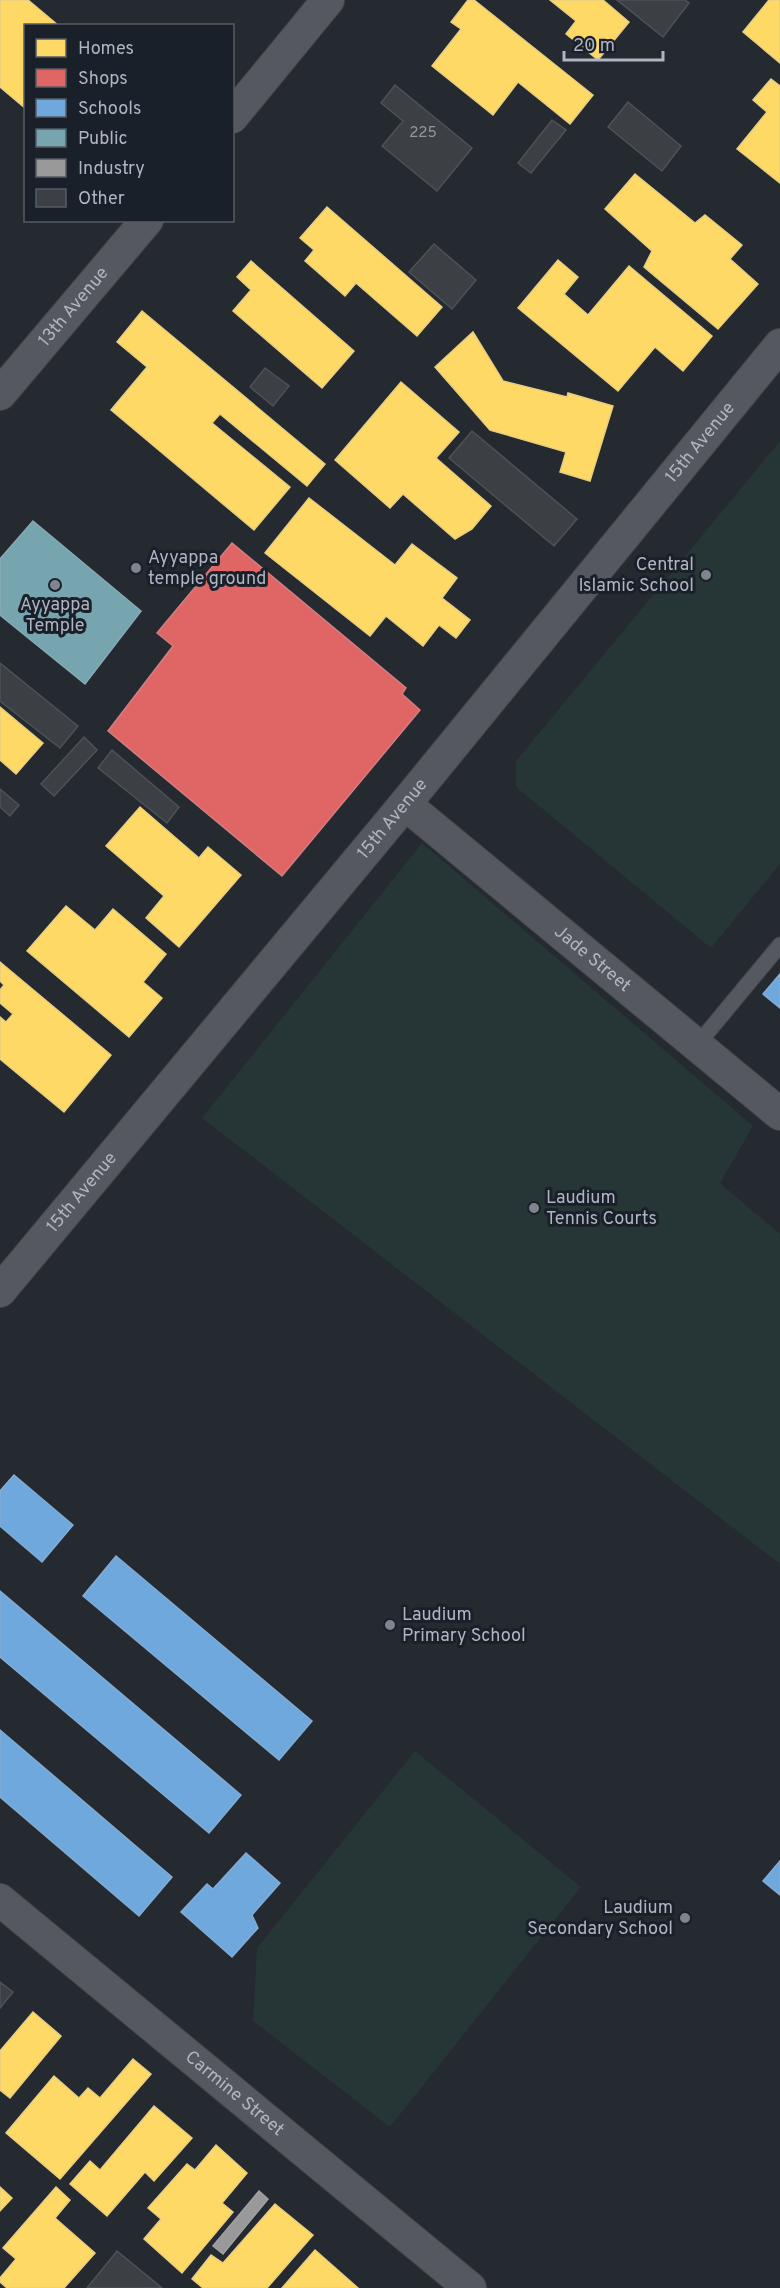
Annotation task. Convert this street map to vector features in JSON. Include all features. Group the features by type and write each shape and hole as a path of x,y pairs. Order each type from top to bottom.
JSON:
{"street":[{"path":"234,115 328,0"},
{"name":"13th Avenue","path":"0,394 145,222"},
{"name":"15th Avenue","path":"0,1291 405,804 780,345"},
{"name":"Jade Street","path":"405,804 780,1114"},
{"name":"Carmine Street","path":"0,1900 470,2288"}],"lane":[{"path":"697,1045 780,945"}],"shaded area":[{"name":"Central Islamic School","path":"780,441 780,864 711,948 516,787 516,761"},
{"name":"Laudium Tennis Courts","path":"422,843 753,1126 720,1183 780,1234 780,1564 202,1118"},
{"path":"415,1751 581,1887 390,2127 253,2021 257,1948"}],"building: Homes":[{"path":"0,0 28,0 57,24 24,24 24,107 0,87"},
{"path":"468,0 474,0 593,95 570,124 518,82 493,115 432,66 461,29 451,22"},
{"path":"550,0 603,0 629,22 598,60 566,34 576,21"},
{"path":"769,0 780,0 780,63 743,32"},
{"path":"771,79 780,86 780,183 737,149 767,112 753,100"},
{"path":"635,174 695,223 705,215 742,245 730,259 758,284 718,329 644,267 652,251 605,209"},
{"path":"327,207 442,307 417,336 356,283 345,296 305,261 314,250 300,238"},
{"path":"558,260 578,277 564,294 588,315 629,266 712,336 683,371 655,347 618,391 518,308"},
{"path":"251,261 354,351 322,388 233,311 251,290 237,277"},
{"path":"142,311 325,464 307,486 220,414 212,423 290,487 254,530 111,410 147,367 117,342"},
{"path":"473,332 503,381 567,397 568,393 613,406 590,481 560,472 566,452 490,430 435,367"},
{"path":"401,382 459,432 436,458 491,506 472,529 455,539 403,494 390,508 335,460"},
{"path":"309,498 395,565 412,544 457,578 442,598 470,620 456,638 439,625 423,646 386,616 370,636 265,553"},
{"path":"0,707 43,743 16,774 0,760"},
{"path":"140,807 199,858 208,847 241,875 179,947 146,918 164,896 106,846"},
{"path":"66,906 95,930 113,909 166,954 143,982 162,998 129,1037 27,951"},
{"path":"0,962 111,1055 64,1112 0,1059 0,1017 6,1022 13,1014 0,1003 0,990 4,985 0,981"},
{"path":"33,2012 61,2036 10,2098 0,2090 0,2051"},
{"path":"133,2059 151,2074 60,2179 6,2133 54,2076 79,2098 88,2088 100,2098"},
{"path":"154,2106 192,2138 154,2181 145,2172 107,2216 70,2184 90,2161 100,2170"},
{"path":"216,2145 247,2173 222,2203 233,2212 182,2273 144,2239 161,2219 148,2208 187,2164 195,2170"},
{"path":"0,2187 12,2198 0,2211"},
{"path":"56,2187 70,2200 55,2218 95,2253 64,2288 7,2288 0,2282 0,2278 16,2259 3,2248"},
{"path":"275,2204 313,2235 267,2288 203,2288 192,2279 211,2255 223,2263"},
{"path":"315,2250 358,2288 282,2288"}],"building: Shops":[{"path":"232,543 406,688 402,694 420,710 282,876 108,731 173,646 157,633"}],"building: Schools":[{"path":"780,974 780,1008 763,994"},
{"path":"14,1475 73,1525 42,1562 0,1526 0,1491"},
{"path":"116,1556 312,1721 279,1760 83,1596"},
{"path":"0,1591 241,1795 209,1833 0,1657"},
{"path":"0,1730 172,1877 139,1916 0,1797"},
{"path":"246,1853 280,1883 252,1915 258,1928 232,1957 181,1912 207,1884 213,1889"},
{"path":"780,1861 780,1895 763,1881"}],"building: Public":[{"name":"Ayyappa Temple","path":"33,521 141,611 85,684 0,615 0,559"}],"building: Industry":[{"path":"259,2191 268,2199 223,2254 213,2246"}],"building: Other":[{"path":"617,0 685,0 689,3 663,37"},
{"path":"395,85 472,148 437,191 382,146 403,121 381,103"},
{"path":"628,102 681,146 662,171 608,127"},
{"path":"552,120 566,130 531,173 518,163"},
{"path":"434,244 476,280 452,309 409,272"},
{"path":"265,368 289,386 273,406 250,387"},
{"path":"472,431 577,519 554,546 449,458"},
{"path":"0,663 78,726 60,748 0,701"},
{"path":"84,737 97,750 54,796 41,784"},
{"path":"112,750 179,807 167,823 98,768"},
{"path":"0,789 19,805 10,816 0,807"},
{"path":"0,1982 13,1992 0,2008"},
{"path":"117,2251 162,2288 87,2288"}],"place":[{"name":"Ayyappa temple ground","path":"136,568"},
{"name":"Central Islamic School","path":"706,575"},
{"name":"Ayyappa Temple","path":"55,585"},
{"name":"Laudium Tennis Courts","path":"534,1208"},
{"name":"Laudium Primary School","path":"390,1625"},
{"name":"Laudium Secondary School","path":"685,1918"}]}
